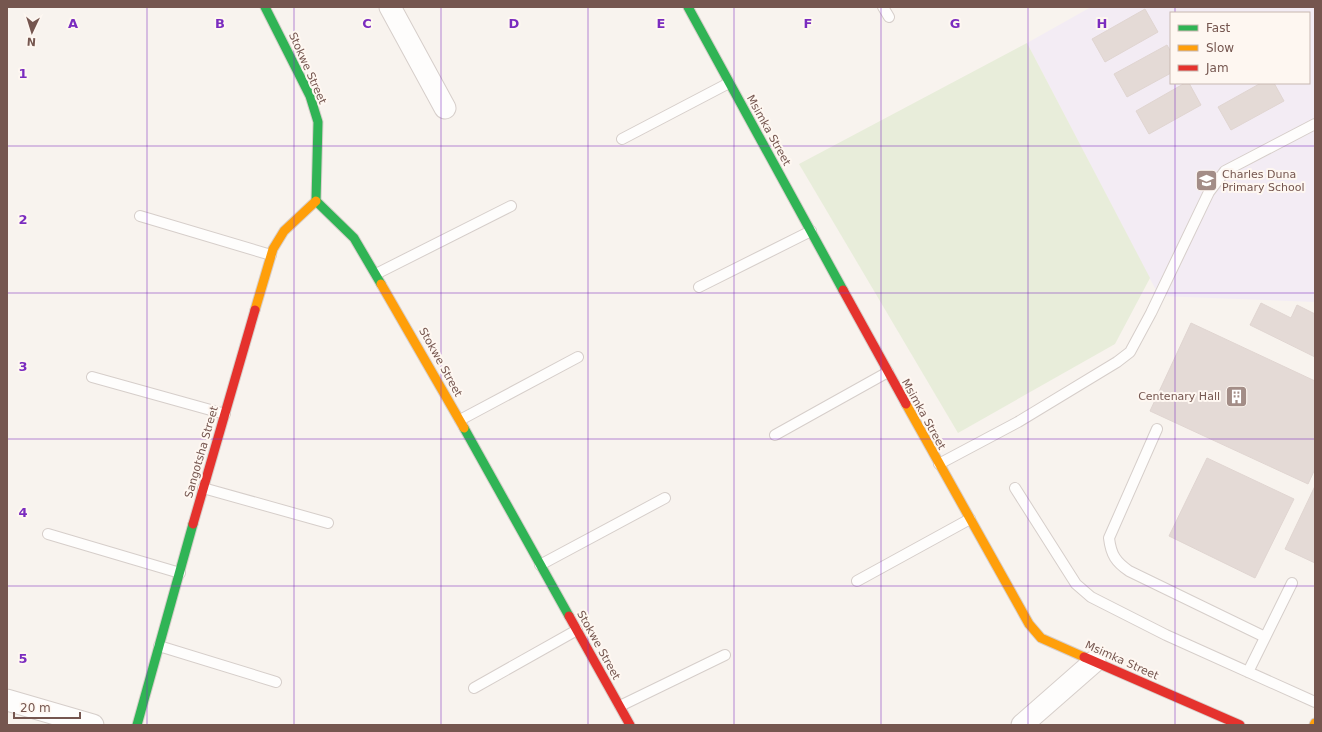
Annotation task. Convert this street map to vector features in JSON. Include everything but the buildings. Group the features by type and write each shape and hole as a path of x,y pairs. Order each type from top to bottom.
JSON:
{"street":[{"name":"Stokwe Street","path":"265,7 284,42 306,90 318,122 316,201 354,238 376,274 460,420 630,725"},
{"path":"390,7 445,108"},
{"name":"Msimka Street","path":"688,7 810,231 1029,624 1041,638 1240,725"},
{"name":"Sangotsha Street","path":"137,725 203,488 271,255 284,231 316,201"},
{"path":"1022,725 1095,661"},
{"path":"7,700 93,725"}],"lane":[{"path":"883,7 889,17"},
{"path":"622,140 729,83"},
{"path":"939,464 1018,422 1117,362 1130,352 1154,307 1209,192 1217,179 1225,171 1315,124"},
{"path":"376,274 511,206"},
{"path":"140,216 271,255"},
{"path":"699,287 810,231"},
{"path":"460,420 578,357"},
{"path":"775,435 888,372"},
{"path":"92,377 225,414"},
{"path":"1157,429 1110,538 1113,557 1119,564 1129,571 1265,637"},
{"path":"203,488 328,523"},
{"path":"1015,488 1076,584 1091,597 1166,635 1315,702"},
{"path":"540,565 665,498"},
{"path":"857,581 970,520"},
{"path":"48,534 180,573"},
{"path":"1248,672 1292,583"},
{"path":"474,688 577,630"},
{"path":"159,646 276,682"},
{"path":"620,706 725,655"}],"shaded area":[{"name":"Charles Duna Primary School","path":"1091,7 1315,7 1315,302 1159,296 1027,43"}],"green space":[{"path":"1027,43 1150,278 1115,344 958,433 799,164"}],"traffic: fast":[{"path":"265,7 310,96 318,122 316,201 354,238 381,284"},
{"path":"688,7 843,290"},
{"path":"464,428 569,616"},
{"path":"137,725 193,524"}],"traffic: slow":[{"path":"255,310 273,249 284,231 316,201"},
{"path":"381,284 464,428"},
{"path":"906,404 1029,624 1041,638 1084,657"}],"traffic: jam":[{"path":"843,290 906,404"},
{"path":"193,524 255,310"},
{"path":"569,616 630,725"},
{"path":"1084,657 1240,725"}],"place":[{"name":"Charles Duna Primary School","path":"1207,180"},
{"name":"Centenary Hall","path":"1236,396"}]}
